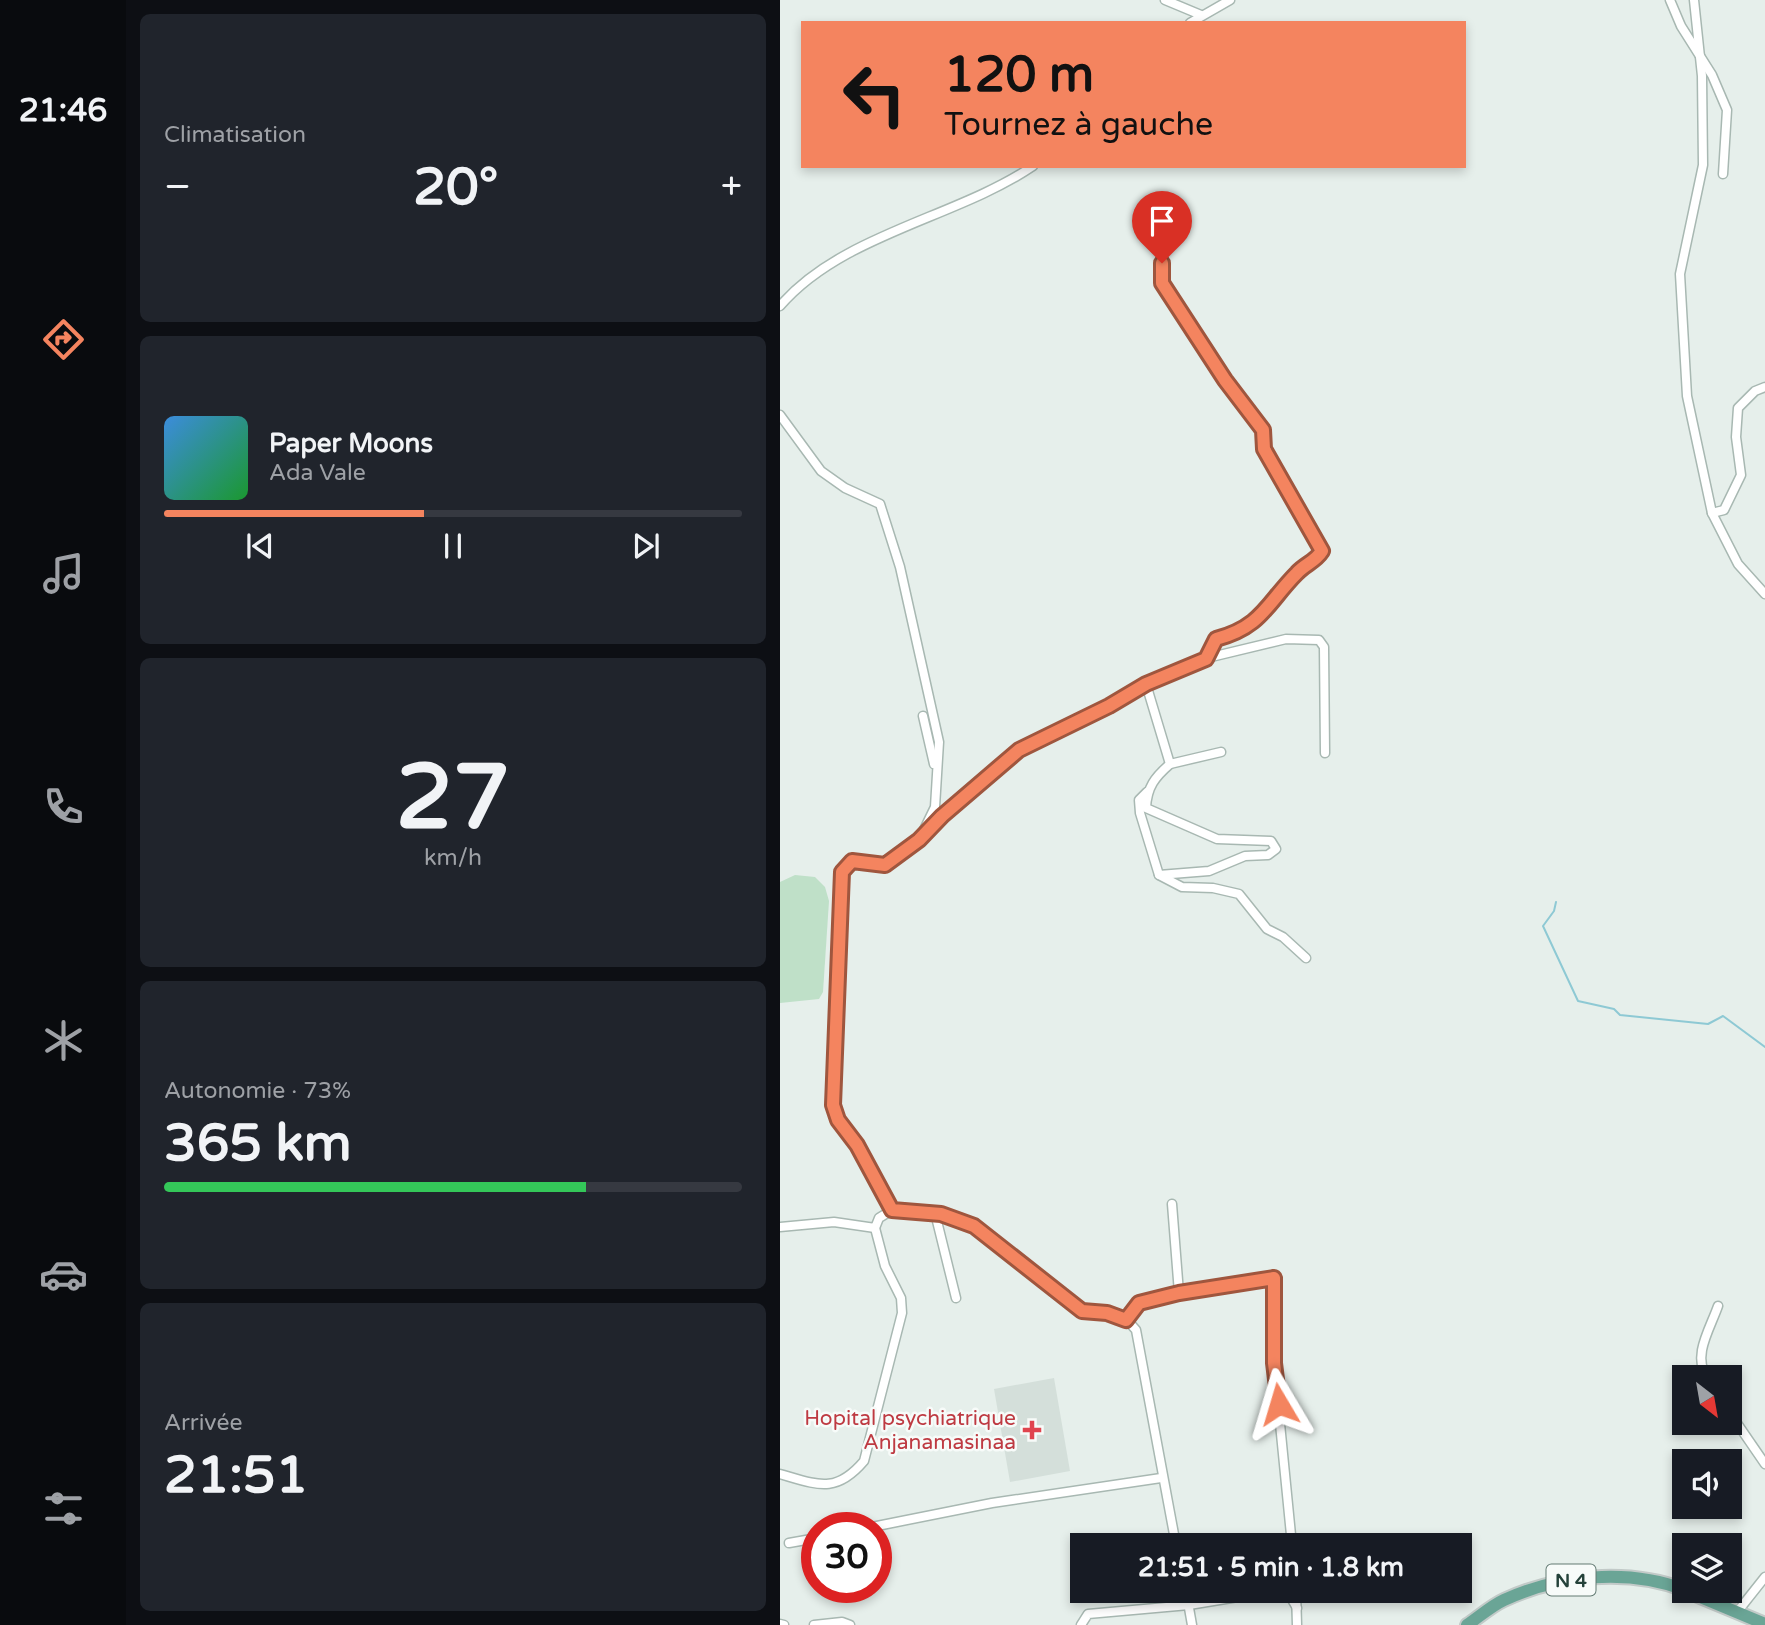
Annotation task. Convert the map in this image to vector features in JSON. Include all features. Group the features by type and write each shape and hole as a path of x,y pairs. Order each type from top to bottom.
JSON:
{"main road":[{"name":"N 4","path":"1467,1625 1501,1601 1564,1581 1611,1576 1672,1586"},
{"name":"N 4","path":"1718,1603 1765,1624"}],"street":[{"path":"1165,0 1201,15"},
{"path":"1193,21 1230,0"},
{"path":"1670,0 1681,26 1697,49 1727,110 1723,174"},
{"path":"1695,0 1697,49 1702,76 1703,165 1680,274 1687,396 1712,513 1738,564 1765,594"},
{"path":"780,306 799,284 848,256 929,215 1012,180 1030,168"},
{"path":"1162,263 1162,283 1225,380 1263,430 1264,449 1322,551 1315,561 1300,569 1248,628 1216,639 1206,659"},
{"path":"1712,513 1724,510 1741,475 1736,438 1738,408 1755,391 1765,387"},
{"path":"780,415 821,471 845,488 880,504 900,567 939,742 935,807 919,840"},
{"path":"892,1210 857,1145 838,1120 833,1105 842,872 852,861 885,865 919,840 942,816 1019,750 1109,706 1146,684 1206,659 1286,639 1319,640 1326,658 1325,752"},
{"path":"1146,684 1170,764"},
{"path":"923,716 937,773"},
{"path":"1220,752 1170,764 1139,800 1140,813 1159,875 1182,887 1213,888 1239,894 1267,929 1283,937 1306,958"},
{"path":"1147,792 1146,808 1185,827 1217,839 1271,841 1276,849 1268,855 1245,856 1209,870 1159,875"},
{"path":"1172,1204 1179,1293"},
{"path":"780,1474 807,1482 837,1484 853,1474 864,1461 902,1313 901,1298 885,1266 875,1228 879,1218 892,1210 935,1213 974,1226 1082,1311 1107,1313 1126,1320 1136,1330 1161,1478 1173,1533"},
{"path":"935,1213 956,1298"},
{"path":"780,1227 834,1222 875,1228"},
{"path":"1126,1320 1139,1303 1179,1293 1274,1278 1274,1363 1291,1533"},
{"path":"1699,1365 1718,1306"},
{"path":"1742,1430 1765,1464"},
{"path":"892,1523 992,1503 1161,1478"},
{"path":"789,1543 801,1541"},
{"path":"1738,1611 1765,1577"},
{"path":"1081,1625 1088,1614 1189,1605 1287,1591 1297,1608"},
{"path":"1297,1603 1297,1625"},
{"path":"1189,1605 1192,1625"},
{"path":"814,1625 842,1622 850,1625"}],"shaded area":[{"name":"Hopital psychiatrique Anjanamasinaa","path":"1054,1378 1070,1471 1010,1482 994,1389"}],"green space":[{"path":"795,875 815,877 825,887 829,901 823,992 819,999 780,1003 780,882"}],"waterway":[{"path":"1556,902 1554,911 1543,926 1578,1001 1614,1009 1620,1015 1708,1024 1723,1016 1765,1047"}],"place":[{"name":"Hopital psychiatrique Anjanamasinaa","path":"1032,1430"}],"route":[{"path":"1162,263 1162,283 1225,380 1263,430 1264,449 1303,523 1316,538 1322,551 1315,561 1300,569 1288,586 1248,628 1216,639 1206,659 1146,684 1109,706 1019,750 942,816 902,855 885,865 852,861 842,872 832,1074 833,1105 838,1120 857,1145 876,1186 892,1210 941,1214 974,1226 1082,1311 1107,1313 1126,1320 1139,1303 1179,1293 1274,1278 1274,1363 1279,1404"}]}
